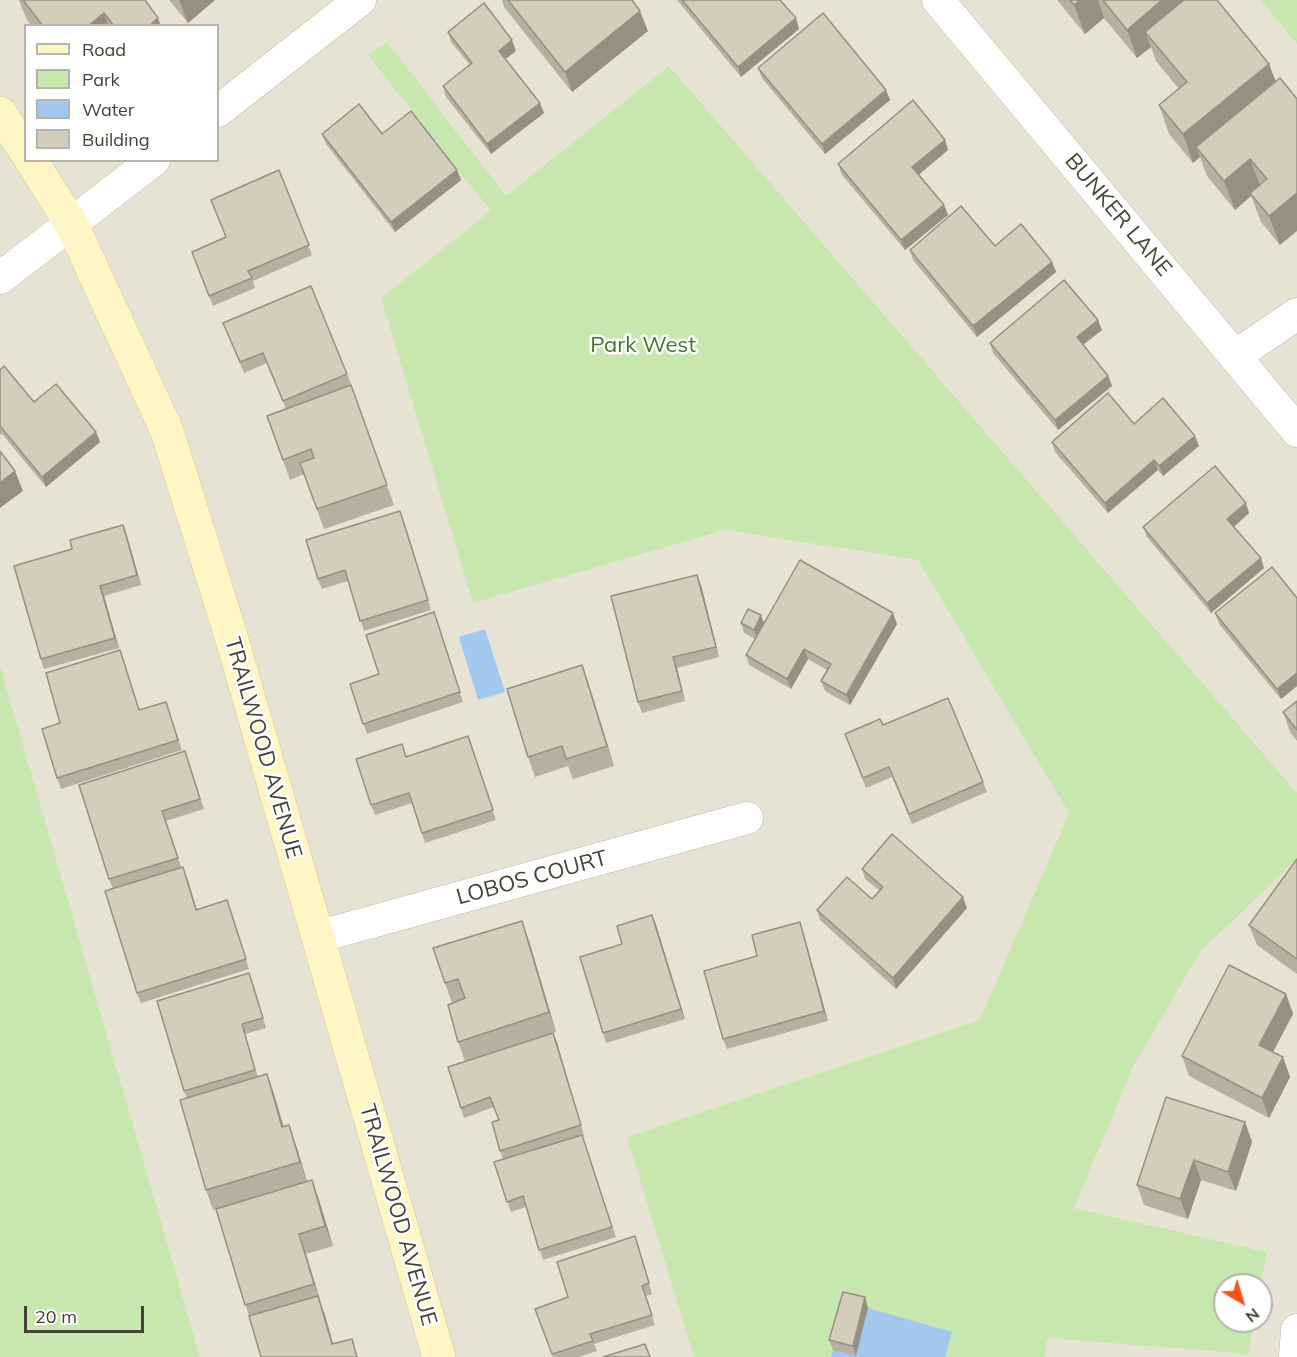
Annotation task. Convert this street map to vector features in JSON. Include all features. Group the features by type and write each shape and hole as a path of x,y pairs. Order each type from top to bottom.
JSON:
{"street":[{"path":"219,110 360,0"},
{"name":"BUNKER LANE","path":"938,0 1297,431"},
{"path":"0,113 24,149"},
{"name":"TRAILWOOD AVENUE","path":"32,162 72,225 167,431 231,636 439,1357"},
{"path":"0,278 151,162"},
{"path":"1235,356 1297,314"},
{"name":"LOBOS COURT","path":"317,937 747,818"},
{"path":"1295,1357 1297,1330"}],"shaded area":[{"path":"0,0 1297,0 1297,1357 0,1357"}],"green space":[{"path":"1261,0 1297,0 1297,44"},
{"name":"Park West","path":"387,42 506,196 669,66 1297,793 1297,859 1200,952 1134,1065 1074,1208 1267,1252 1263,1273 1213,1273 1213,1333 1252,1333 1249,1354 1047,1338 1045,1357 694,1357 627,1137 980,1020 1069,813 918,560 725,530 473,603 381,298 491,211 368,55"},
{"path":"0,664 7,690 200,1357 0,1357"}],"water":[{"path":"485,629 505,692 478,700 459,637"},
{"path":"847,1302 952,1332 945,1357 831,1357"}],"building":[{"path":"23,0 145,0 158,18 151,24 112,24 104,13 90,24 41,24"},
{"path":"508,0 632,0 640,11 565,72"},
{"path":"682,0 780,0 796,18 738,67"},
{"path":"1070,0 1080,0 1074,5"},
{"path":"1103,0 1162,0 1127,30"},
{"path":"1184,0 1217,0 1269,64 1183,134 1159,105 1187,82 1145,32"},
{"path":"484,3 512,40 499,51 540,103 487,144 443,86 472,63 448,32"},
{"path":"823,13 886,90 822,144 758,68"},
{"path":"1280,78 1297,99 1297,193 1269,216 1250,193 1267,179 1250,159 1224,181 1196,147"},
{"path":"913,100 945,140 912,167 944,205 901,240 838,164"},
{"path":"359,104 382,134 411,111 457,170 391,222 322,134"},
{"path":"279,170 309,245 248,271 252,278 209,296 192,252 226,237 211,200"},
{"path":"961,206 995,246 1021,224 1052,262 973,326 910,250"},
{"path":"1064,280 1098,320 1077,337 1108,376 1055,420 990,343"},
{"path":"311,286 347,374 283,401 263,353 240,362 223,323"},
{"path":"4,366 34,402 56,384 96,432 42,477 0,426 0,370"},
{"path":"351,385 387,485 317,509 300,463 314,458 311,449 283,460 267,416"},
{"path":"1108,393 1134,424 1163,398 1195,436 1159,466 1154,460 1105,503 1052,442"},
{"path":"0,451 15,471 0,483"},
{"path":"1215,466 1246,503 1227,519 1261,558 1207,603 1143,527"},
{"path":"400,511 428,600 360,621 345,570 318,579 306,540"},
{"path":"123,525 137,575 100,586 115,638 41,659 14,566 72,549 70,540"},
{"path":"800,560 893,613 846,695 821,681 831,664 804,649 787,679 746,655"},
{"path":"1272,567 1297,598 1297,673 1277,689 1215,613"},
{"path":"697,575 716,647 673,657 682,691 638,702 611,596"},
{"path":"748,609 761,615 754,630 741,623"},
{"path":"434,612 460,692 363,724 350,684 379,674 366,635"},
{"path":"120,650 139,710 166,702 178,740 57,778 42,729 60,723 46,673"},
{"path":"582,665 607,746 566,759 562,746 528,757 507,689"},
{"path":"948,698 983,782 909,814 889,767 863,778 845,734 880,719 883,725"},
{"path":"1297,701 1297,730 1283,712"},
{"path":"468,736 493,810 422,833 409,793 371,805 356,759 402,744 406,757"},
{"path":"185,751 200,799 162,811 178,858 109,879 79,785"},
{"path":"892,834 963,897 893,978 817,910 847,877 872,899 883,887 862,869"},
{"path":"1297,859 1297,959 1249,925"},
{"path":"183,867 196,910 227,900 246,959 137,993 105,891"},
{"path":"652,915 681,1009 603,1033 580,957 622,944 617,926"},
{"path":"522,921 549,1012 458,1042 448,1005 465,998 458,979 445,983 433,948"},
{"path":"800,922 824,1011 723,1039 704,971 757,956 752,935"},
{"path":"1229,965 1286,994 1259,1045 1283,1057 1262,1098 1182,1056"},
{"path":"249,973 263,1018 242,1024 255,1070 184,1091 157,1001"},
{"path":"553,1033 581,1125 500,1151 492,1122 499,1120 490,1097 461,1108 448,1067"},
{"path":"267,1074 282,1127 289,1125 300,1162 206,1190 180,1100"},
{"path":"1166,1097 1245,1122 1228,1172 1194,1160 1180,1199 1137,1185"},
{"path":"582,1135 612,1227 539,1250 523,1196 507,1202 494,1162"},
{"path":"312,1180 325,1226 299,1234 314,1284 245,1305 216,1209"},
{"path":"635,1236 649,1283 642,1286 652,1315 590,1334 593,1341 552,1354 535,1309 568,1297 557,1262"},
{"path":"843,1292 865,1297 853,1346 829,1340"},
{"path":"318,1296 332,1344 352,1339 357,1357 261,1357 249,1316"},
{"path":"645,1344 650,1357 603,1357"}]}
